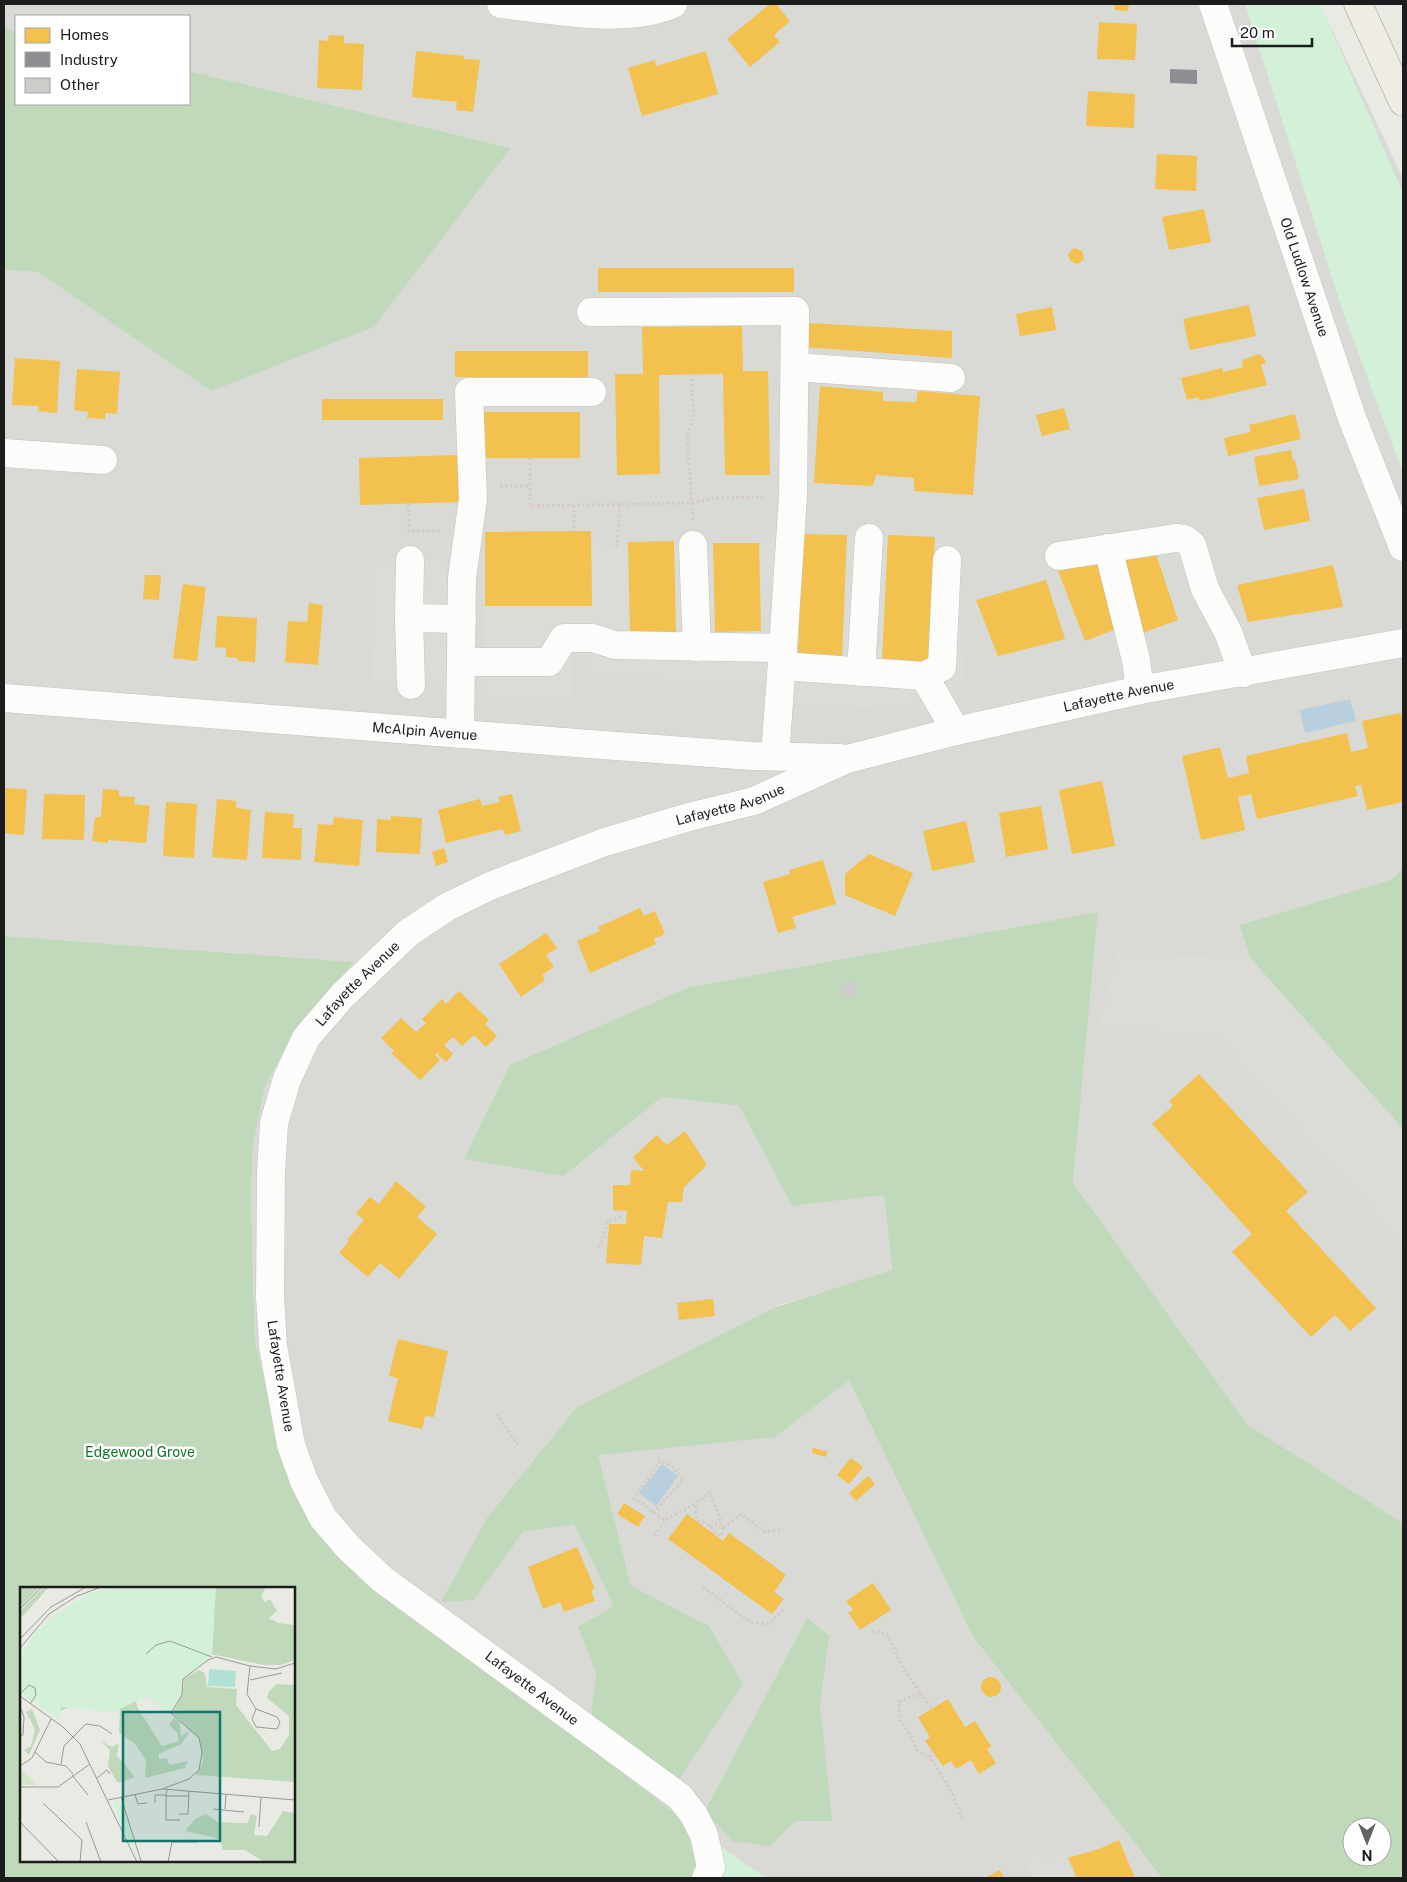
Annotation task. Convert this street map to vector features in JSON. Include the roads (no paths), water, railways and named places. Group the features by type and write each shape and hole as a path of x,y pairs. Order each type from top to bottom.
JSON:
{"main road":[{"path":"1358,4 1403,102"}],"street":[{"path":"501,4 602,15 632,15 662,9 673,4"},
{"name":"Old Ludlow Avenue","path":"1213,4 1352,418 1403,547"},
{"path":"591,312 795,311 793,496 775,756"},
{"path":"794,367 951,378"},
{"path":"460,734 462,578 473,499 470,392 592,392"},
{"path":"4,453 103,460"},
{"path":"861,672 869,538"},
{"path":"1060,556 1176,538 1189,542 1192,545 1205,589 1228,632 1243,673"},
{"path":"693,545 697,647"},
{"path":"1108,548 1136,660 1140,690"},
{"path":"410,560 411,685"},
{"path":"461,662 549,662 564,638 593,638 615,645 697,647 783,657 861,672 924,676 942,667 946,560"},
{"path":"409,618 462,619"},
{"name":"Lafayette Avenue","path":"706,1878 711,1867 704,1834 694,1815 680,1797 382,1579 348,1547 320,1512 304,1481 291,1444 273,1346 270,1296 271,1172 274,1123 287,1079 306,1038 342,996 408,934 447,907 490,886 605,842 689,817 754,801 847,759 956,731 1140,690 1403,643"},
{"path":"924,676 956,731"},
{"name":"McAlpin Avenue","path":"4,698 460,734 775,756 847,759"}],"water":[{"path":"1350,699 1356,721 1305,733 1300,710"},
{"path":"662,1464 678,1476 656,1506 639,1493"}],"park label":[{"name":"Edgewood Grove","path":"140,1452"}]}
